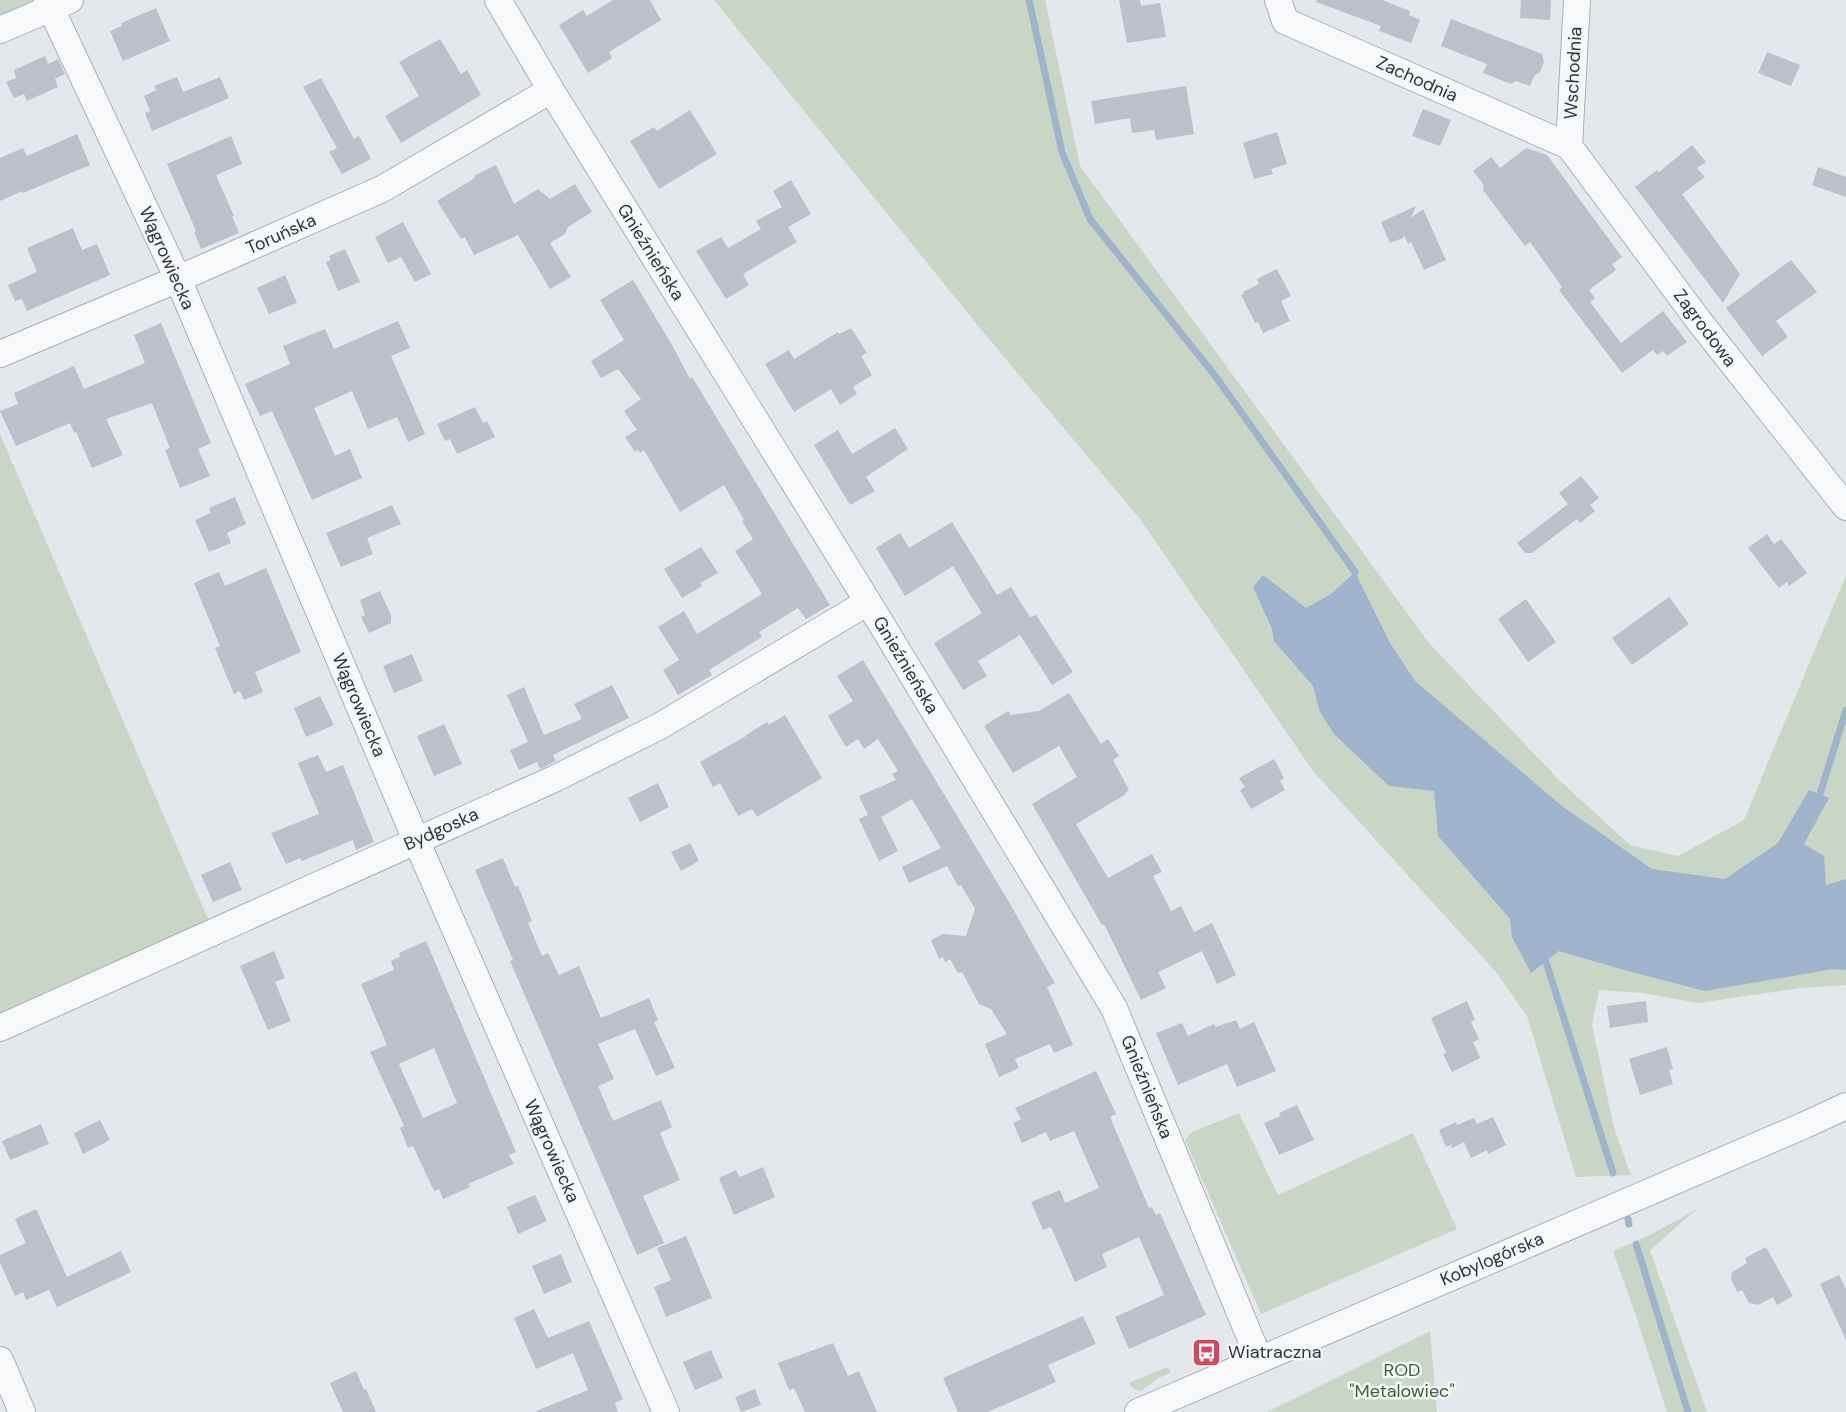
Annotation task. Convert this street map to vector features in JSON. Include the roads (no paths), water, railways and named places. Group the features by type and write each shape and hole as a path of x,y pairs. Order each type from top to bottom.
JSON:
{"street":[{"name":"Gnieźnieńska","path":"498,0 551,90 868,602 1114,1008 1259,1359"},
{"name":"Zachodnia","path":"1278,0 1285,21 1569,146"},
{"name":"Wschodnia","path":"1569,146 1577,0"},
{"path":"0,30 56,3"},
{"name":"Wągrowiecka","path":"56,3 178,279 416,840 666,1412"},
{"name":"Toruńska","path":"0,354 382,189 551,90"},
{"name":"Zagrodowa","path":"1569,146 1699,321 1846,507"},
{"name":"Bydgoska","path":"0,1028 554,779 660,726 868,602"},
{"name":"Kobylogórska","path":"1138,1412 1846,1106"},
{"path":"0,1360 22,1412"}],"water":[{"path":"1355,572 1390,643 1415,681 1562,806 1652,869 1725,879 1778,843 1809,790 1829,798 1804,844 1824,856 1826,885 1846,879 1846,970 1833,969 1705,991 1559,951 1531,973 1512,937 1510,919 1438,836 1434,791 1389,786 1334,734 1320,712 1313,686 1274,641 1272,629 1253,587 1263,575 1306,608 1331,594"}],"waterway":[{"path":"1029,0 1062,152 1090,219 1216,377 1355,572"},
{"path":"1820,794 1846,710"},
{"path":"1546,962 1613,1173"},
{"path":"1628,1219 1629,1224"},
{"path":"1636,1244 1688,1412"}],"place":[{"name":"Wiatraczna","path":"1207,1352"}],"park label":[{"name":"ROD \"Metalowiec\"","path":"1402,1380"}]}
